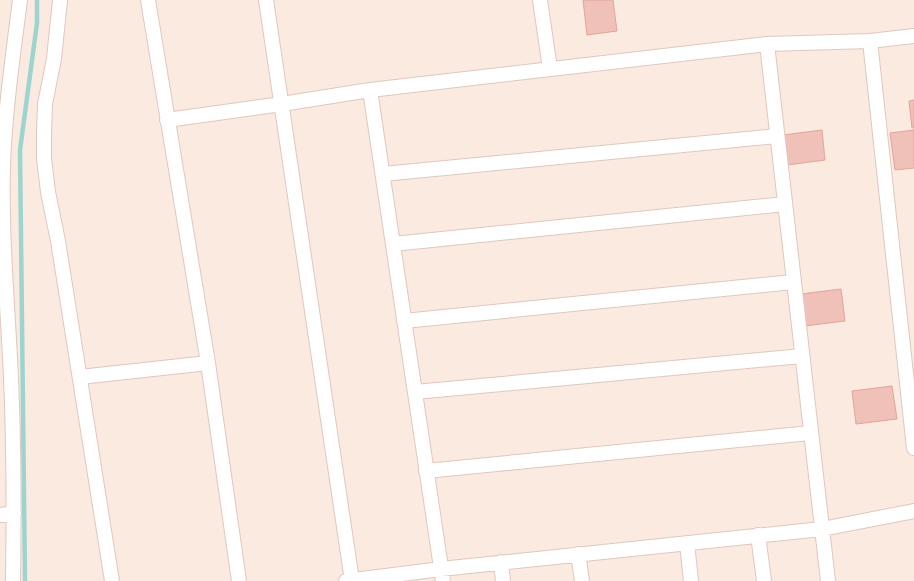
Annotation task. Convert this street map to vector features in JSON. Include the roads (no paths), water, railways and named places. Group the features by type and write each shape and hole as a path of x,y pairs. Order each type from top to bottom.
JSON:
{"street":[{"path":"13,581 7,514 2,260 2,165 4,105 20,0"},
{"path":"60,0 54,59 46,104 44,158 48,192 58,241 112,581"},
{"path":"148,0 208,363 239,581"},
{"path":"266,0 350,581 442,575 500,562 822,529 914,511"},
{"path":"540,0 550,69"},
{"path":"167,120 370,90 767,44 870,41 914,36"},
{"path":"870,41 914,448"},
{"path":"767,44 828,581"},
{"path":"370,90 442,575"},
{"path":"383,174 777,136"},
{"path":"393,244 785,204"},
{"path":"404,321 793,282"},
{"path":"415,392 802,356"},
{"path":"80,377 208,363"},
{"path":"426,471 810,433"},
{"path":"758,536 764,581"},
{"path":"687,543 691,581"},
{"path":"578,554 582,581"},
{"path":"500,562 503,581"}],"waterway":[{"path":"25,581 20,150 37,23 37,0"}]}
